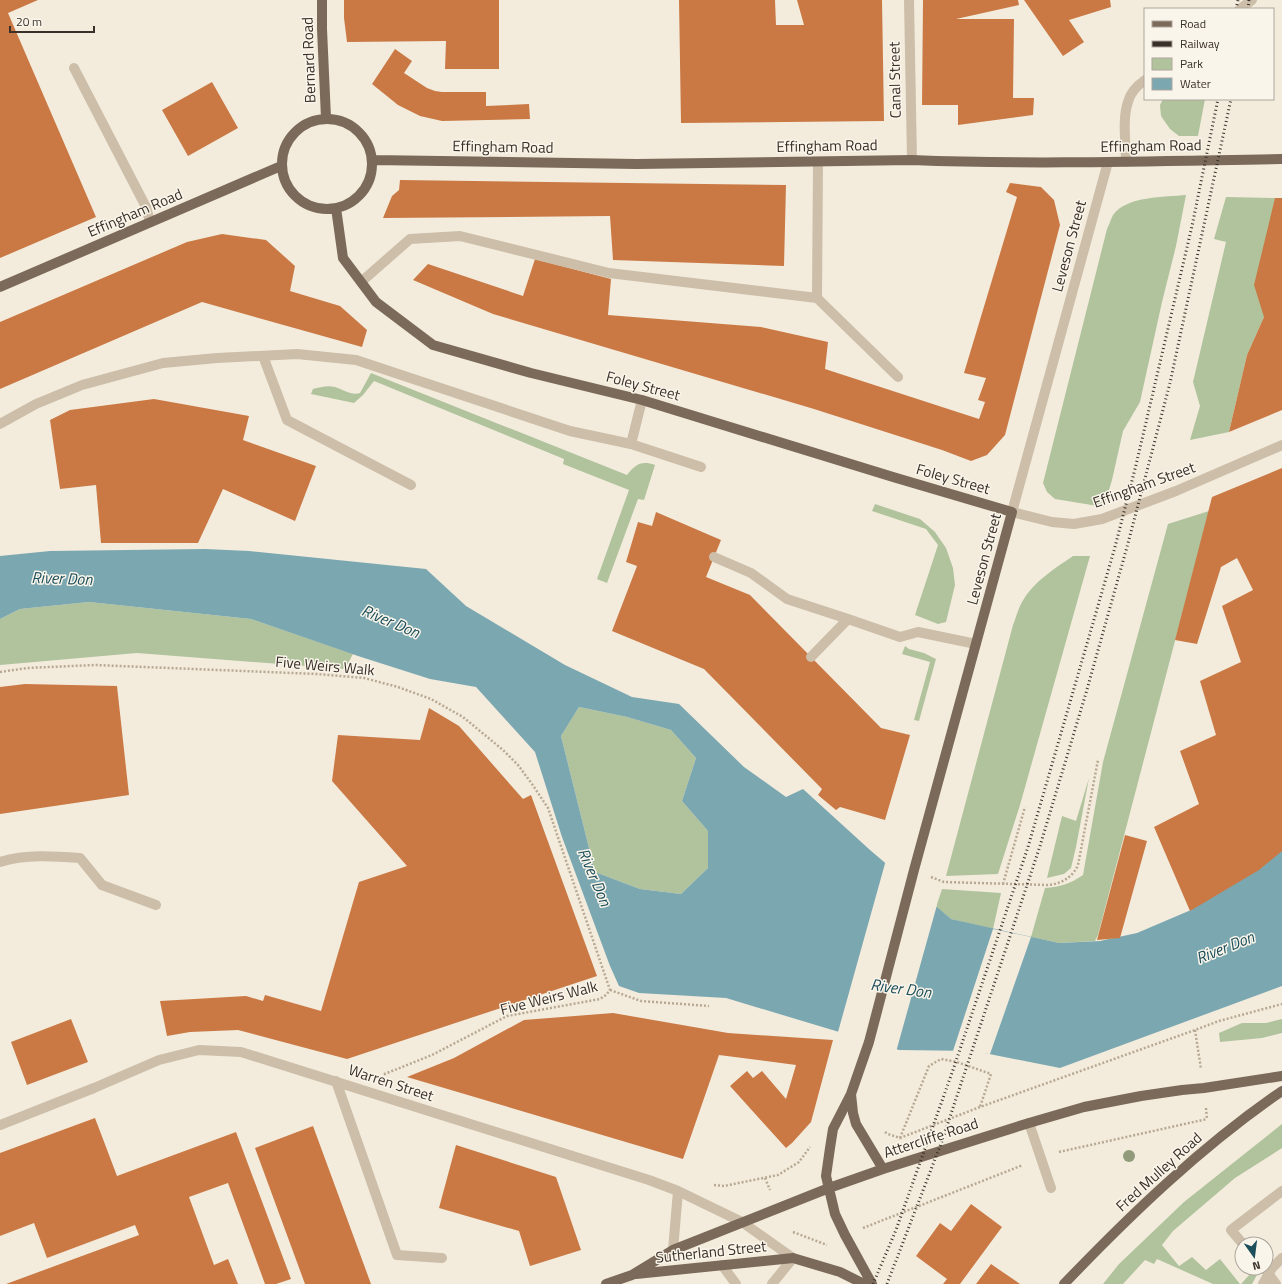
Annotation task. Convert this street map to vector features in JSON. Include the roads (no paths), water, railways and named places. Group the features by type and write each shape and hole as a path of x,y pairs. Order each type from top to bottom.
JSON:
{"main road":[{"name":"Bernard Road","path":"322,0 326,118"},
{"path":"326,118 342,121 350,125 362,135 370,149 372,160 371,176 365,189 354,201 336,208 322,209 307,205 297,198 287,186 281,166 284,150 292,135 307,123 326,118"},
{"name":"Effingham Road","path":"372,160 637,164 912,160 947,162 1126,162 1282,159"},
{"name":"Effingham Road","path":"0,287 281,166"},
{"name":"Foley Street","path":"336,208 343,258 376,302 433,345 531,373 642,400 1012,512"},
{"name":"Leveson Street","path":"851,1094 869,1042 914,870 1012,512"},
{"name":"Attercliffe Road","path":"606,1284 632,1275 673,1250 829,1188 883,1169 1030,1123 1084,1107 1141,1096 1282,1076"},
{"name":"Fred Mulley Road","path":"1064,1284 1097,1249 1208,1146 1254,1110 1282,1091"},
{"path":"851,1094 856,1124 883,1169"},
{"path":"851,1094 833,1128 826,1176 835,1214 872,1284"},
{"name":"Sutherland Street","path":"632,1275 793,1258 840,1272 864,1284"}],"street":[{"name":"Canal Street","path":"908,0 912,160"},
{"path":"1241,8 1252,0"},
{"path":"74,68 146,207 150,222"},
{"path":"1126,162 1125,121 1128,101 1138,85 1144,81"},
{"path":"817,298 818,162"},
{"name":"Leveson Street","path":"1012,512 1108,162"},
{"path":"361,282 410,239 460,236 609,273 817,298 898,377"},
{"path":"0,424 36,404 82,386 163,363 217,358 297,354 356,360 570,431 631,444 701,467"},
{"path":"263,356 287,420 411,485"},
{"path":"631,444 642,400"},
{"name":"Effingham Street","path":"1012,512 1052,522 1074,524 1102,519 1176,491 1282,446"},
{"path":"714,557 751,573 787,599 900,637 918,632 976,644"},
{"path":"811,657 848,619"},
{"path":"0,862 9,859 49,855 80,858 102,885 156,905"},
{"name":"Warren Street","path":"0,1125 160,1060 199,1050 241,1052 649,1180 678,1191 742,1222"},
{"path":"336,1081 397,1255 442,1258"},
{"path":"1030,1123 1051,1188"},
{"path":"1236,1236 1231,1230 1282,1190"},
{"path":"673,1250 678,1191"},
{"name":"Sutherland Street","path":"742,1222 793,1258"},
{"path":"772,1284 793,1258"},
{"path":"1274,1266 1282,1258"},
{"path":"722,1265 736,1284"},
{"path":"1270,1276 1276,1284"}],"water":[{"name":"River Don","path":"205,549 249,551 426,569 466,606 565,665 632,697 679,704 744,767 786,797 803,789 870,850 951,919 1059,943 1100,941 1137,933 1191,910 1282,848 1282,986 1060,1068 974,1051 899,1050 726,998 639,993 619,986 610,966 562,837 535,752 476,687 430,679 251,619 89,602 20,609 0,619 0,556 50,551","holes":["579,707 627,717 671,730 696,758 682,801 708,831 708,868 681,894 640,889 595,872 561,736"]}],"railway":[{"path":"1236,8 1238,0"},
{"path":"1248,8 1249,0"},
{"path":"873,1284 896,1230 953,1070 1028,847 1115,547 1136,465 1192,226 1218,100"},
{"path":"887,1284 942,1141 1040,846 1086,693 1127,547 1170,383 1231,100"}]}
